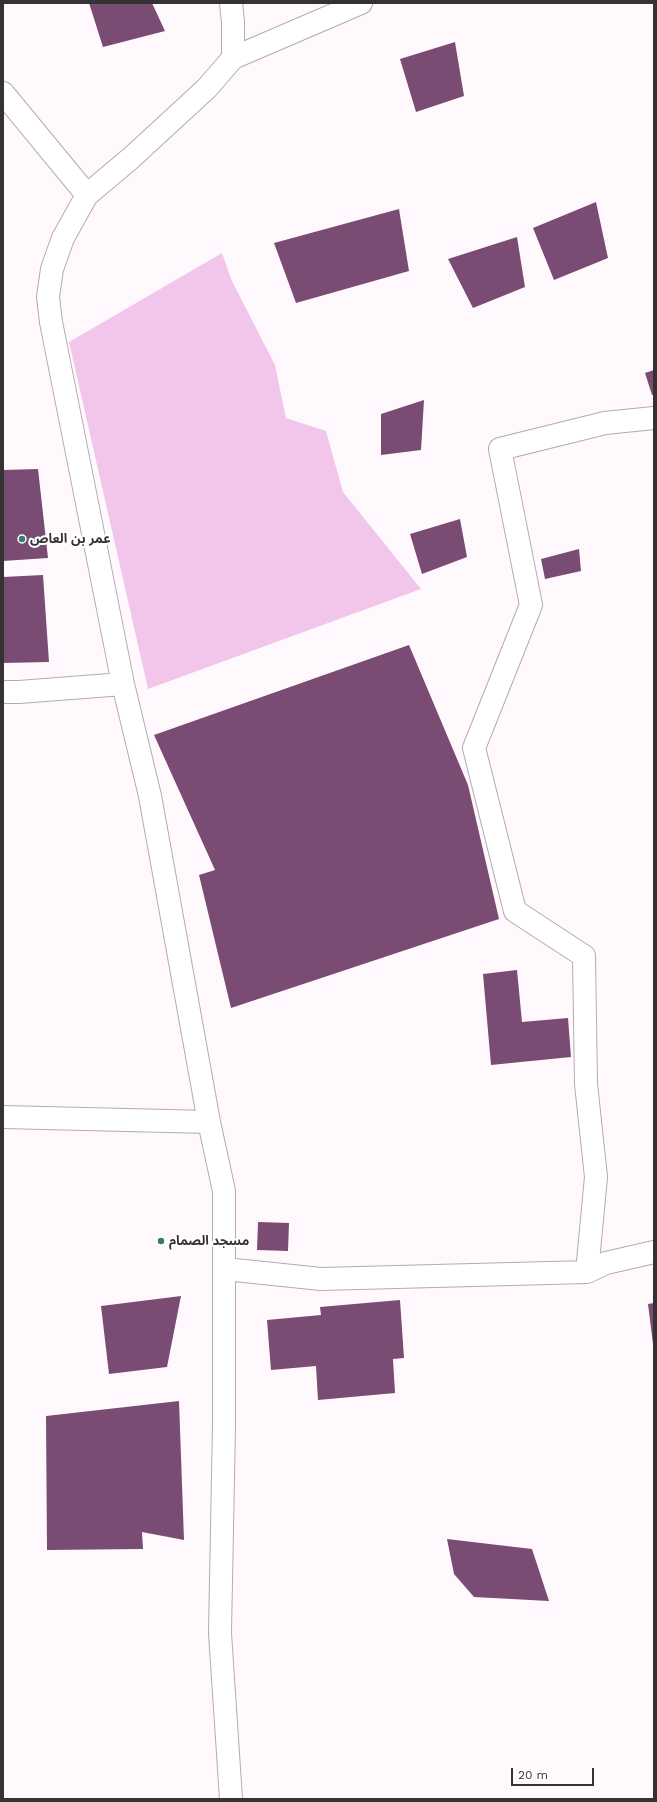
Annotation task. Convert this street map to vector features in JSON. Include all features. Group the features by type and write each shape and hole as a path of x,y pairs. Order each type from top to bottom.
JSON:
{"street":[{"path":"231,3 233,22 233,58"},
{"path":"231,1799 220,1633 224,1426 224,1191 209,1122 150,796 123,684 50,322 48,297 52,269 63,238 87,195 131,158 201,93 233,58 360,3"},
{"path":"3,93 87,195"},
{"path":"587,1272 596,1178 586,1084 584,956 515,911 474,748 531,605 500,449 605,422 654,418"},
{"path":"3,692 123,684"},
{"path":"3,1117 209,1122"},
{"path":"225,1269 321,1279 587,1272 606,1263 654,1252"}],"shaded area":[{"path":"222,253 232,281 275,365 286,418 326,431 343,492 421,589 148,689 69,342"}],"building":[{"path":"89,3 152,3 165,31 103,47"},
{"path":"455,42 464,96 416,112 400,59"},
{"path":"596,202 608,258 554,280 533,228"},
{"path":"399,209 409,271 296,303 274,243"},
{"path":"517,237 525,287 473,308 448,259"},
{"path":"654,370 654,395 652,395 645,373"},
{"path":"424,400 421,450 381,455 381,414"},
{"path":"38,469 48,558 3,561 3,470"},
{"path":"460,519 467,557 422,574 410,534"},
{"path":"579,549 581,571 545,579 541,559"},
{"path":"43,575 49,662 3,663 3,577"},
{"path":"409,645 468,785 499,919 231,1008 199,875 215,870 154,735"},
{"path":"517,970 522,1022 568,1018 571,1057 491,1065 483,974"},
{"path":"258,1222 289,1223 288,1251 257,1250"},
{"path":"181,1296 167,1367 109,1374 101,1306"},
{"path":"400,1300 404,1358 393,1359 395,1393 318,1400 316,1366 271,1370 267,1320 321,1315 320,1307"},
{"path":"654,1303 654,1344 653,1344 648,1304"},
{"path":"179,1401 184,1540 142,1532 143,1549 47,1550 46,1416"},
{"path":"447,1539 532,1549 549,1601 474,1597 454,1574"}],"place":[{"name":"عمر بن العاص","path":"22,539"},
{"name":"مسجد الصمام","path":"161,1241"}]}
